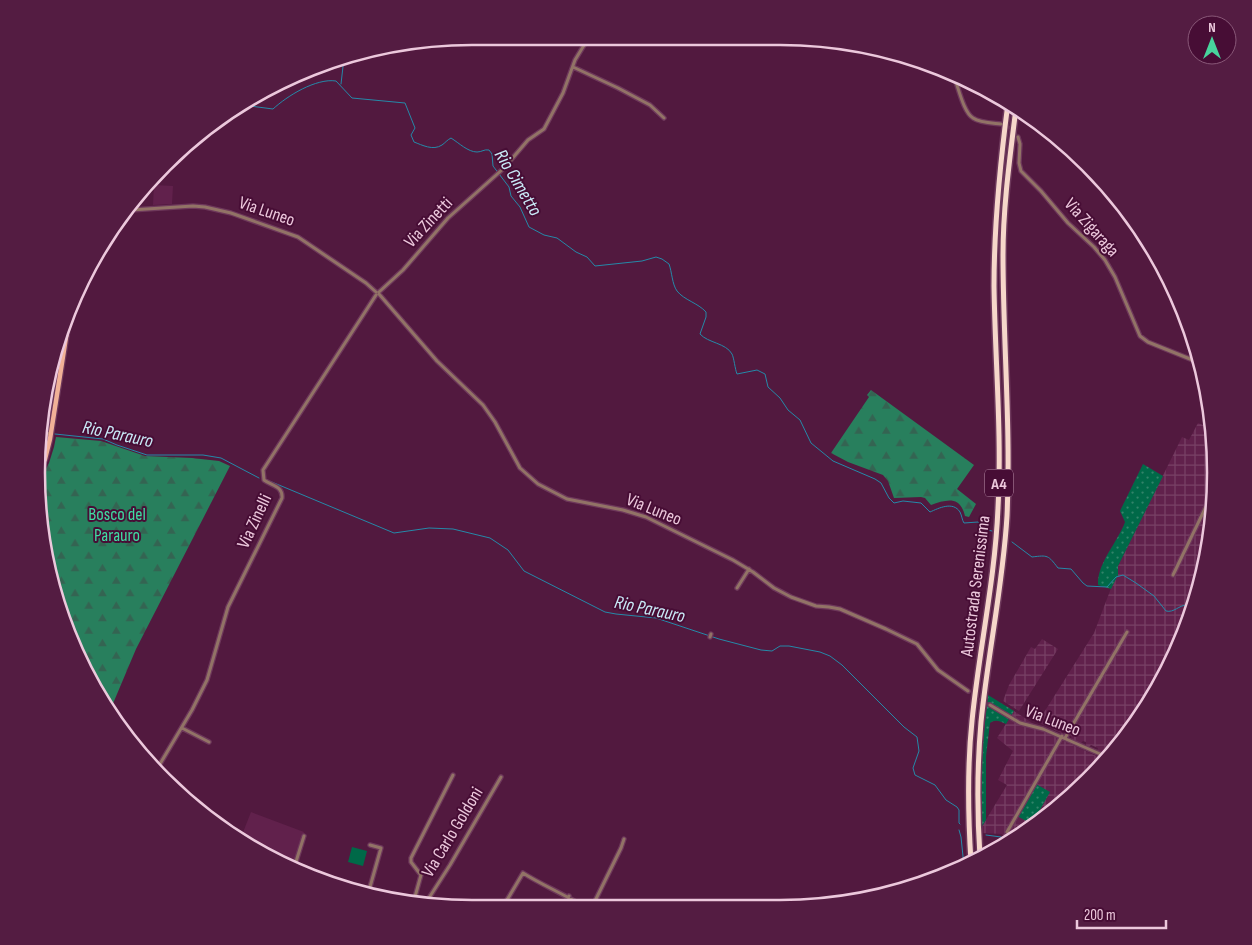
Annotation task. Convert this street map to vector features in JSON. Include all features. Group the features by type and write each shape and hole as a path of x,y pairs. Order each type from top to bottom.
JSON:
{"highway":[{"name":"Autostrada Serenissima","path":"971,855 968,763 972,719 993,571 998,508 999,447 994,254 998,192 1007,111"},
{"name":"Autostrada Serenissima","path":"980,850 977,810 981,720 1002,572 1007,518 1008,443 1003,254 1006,199 1015,116"}],"main road":[{"path":"46,455 65,347"}],"street":[{"name":"Via Zinetti","path":"377,293 403,270 448,218 499,173 528,140 546,127 563,93 578,54 584,45"},
{"path":"573,67 650,105 664,118"},
{"path":"956,84 964,106 972,117 980,121 1001,124"},
{"name":"Via Zigaraga","path":"1018,137 1021,171 1105,260 1115,277 1140,336 1148,342 1191,359"},
{"name":"Via Luneo","path":"135,210 205,207 231,213 298,237 366,283 377,293 437,361 487,409 520,468 530,478 567,499 623,510 646,517 749,569 774,588 791,597 816,606 840,609 910,639 923,649 938,670 968,691"},
{"name":"Via Zinelli","path":"160,764 182,728 207,680 228,606 282,498 279,488 264,480 264,470 377,293"},
{"path":"1173,575 1205,508"},
{"path":"737,588 749,569"},
{"path":"1007,832 1127,632"},
{"name":"Via Luneo","path":"990,705 1020,723 1041,728 1064,737 1100,755"},
{"path":"182,728 209,742"},
{"name":"Via Carlo Goldoni","path":"415,896 421,875 412,864 411,858 453,775"},
{"name":"Via Carlo Goldoni","path":"429,897 501,777"},
{"path":"296,862 304,836"},
{"path":"595,900 624,839"},
{"path":"370,845 381,848 370,887"},
{"path":"507,900 522,873 574,900"},
{"path":"567,900 569,896"}],"shaded area":[{"path":"156,185 173,186 172,204 153,205 154,188"},
{"path":"1198,423 1204,425 1207,472 1206,500 1199,556 1192,583 1184,610 1163,662 1135,710 1102,753 1097,751 1098,748 1091,745 1089,747 1086,746 1086,742 1083,741 1081,743 1072,739 1070,734 1064,731 1061,733 1038,722 1094,633 1113,583 1118,575 1118,566 1182,437 1189,440"},
{"path":"1042,639 1058,649 1019,711 1003,701 1009,685 1031,647 1035,649"},
{"path":"1014,711 1049,734 1098,757 1061,794 1017,828 1004,836 1002,834 982,833 981,828 1007,785 998,780 1013,751 997,738"},
{"path":"251,812 304,832 294,861 243,833"}],"green space":[{"path":"871,390 974,465 957,489 976,504 969,517 965,516 963,509 956,502 947,501 931,505 925,498 921,497 894,498 888,481 883,475 848,462 831,453 869,397 867,395"},
{"name":"Bosco del Parauro","path":"56,437 101,441 145,456 219,461 230,466 136,649 113,704 89,662 78,636 68,610 53,556 46,500 45,472"},
{"path":"1143,464 1163,476 1118,566 1118,575 1111,589 1098,585 1104,561 1125,522 1120,511"},
{"path":"988,695 1014,711 1006,724 998,721 990,723 986,756 986,820 981,828 981,760"},
{"path":"1036,784 1050,792 1038,813 1027,821 1017,816"},
{"path":"352,847 367,851 363,866 348,862"}],"waterway":[{"path":"341,84 343,66"},
{"name":"Rio Cimetto","path":"252,106 273,109 302,89 320,82 336,81 352,98 405,103 415,128 411,135 414,142 428,147 439,147 451,138 474,152 489,150 492,154 493,166 509,187 511,196 520,207 529,227 544,235 557,238 576,252 587,257 595,266 642,261 656,257 669,264 677,291 706,312 700,334 729,350 733,356 737,374 757,370 765,374 768,387 780,398 788,410 800,420 811,443 833,461 881,483 894,503 903,501 921,503 930,512 946,506 954,507 960,512 964,523 978,522 983,529 992,531"},
{"name":"Rio Parauro","path":"55,434 103,439 147,455 203,455 221,458 259,478"},
{"name":"Rio Parauro","path":"267,480 394,533 429,528 453,529 490,538 508,550 524,571 605,612 656,618 719,639 761,650 772,651 780,646 789,646 820,652 830,656 842,665 904,727 917,737 919,751 913,768 915,775 935,785 946,800 957,807 960,824"},
{"path":"1012,542 1032,557 1047,557 1058,568 1071,569 1087,586 1107,587 1116,577 1123,575 1154,596 1166,611 1172,611 1185,605"},
{"path":"959,830 963,858"},
{"name":"Rio Parauro","path":"986,835 1002,838"}],"tunnel":[{"path":"1004,125 1011,128 1018,137"},
{"path":"968,691 990,705"}]}
